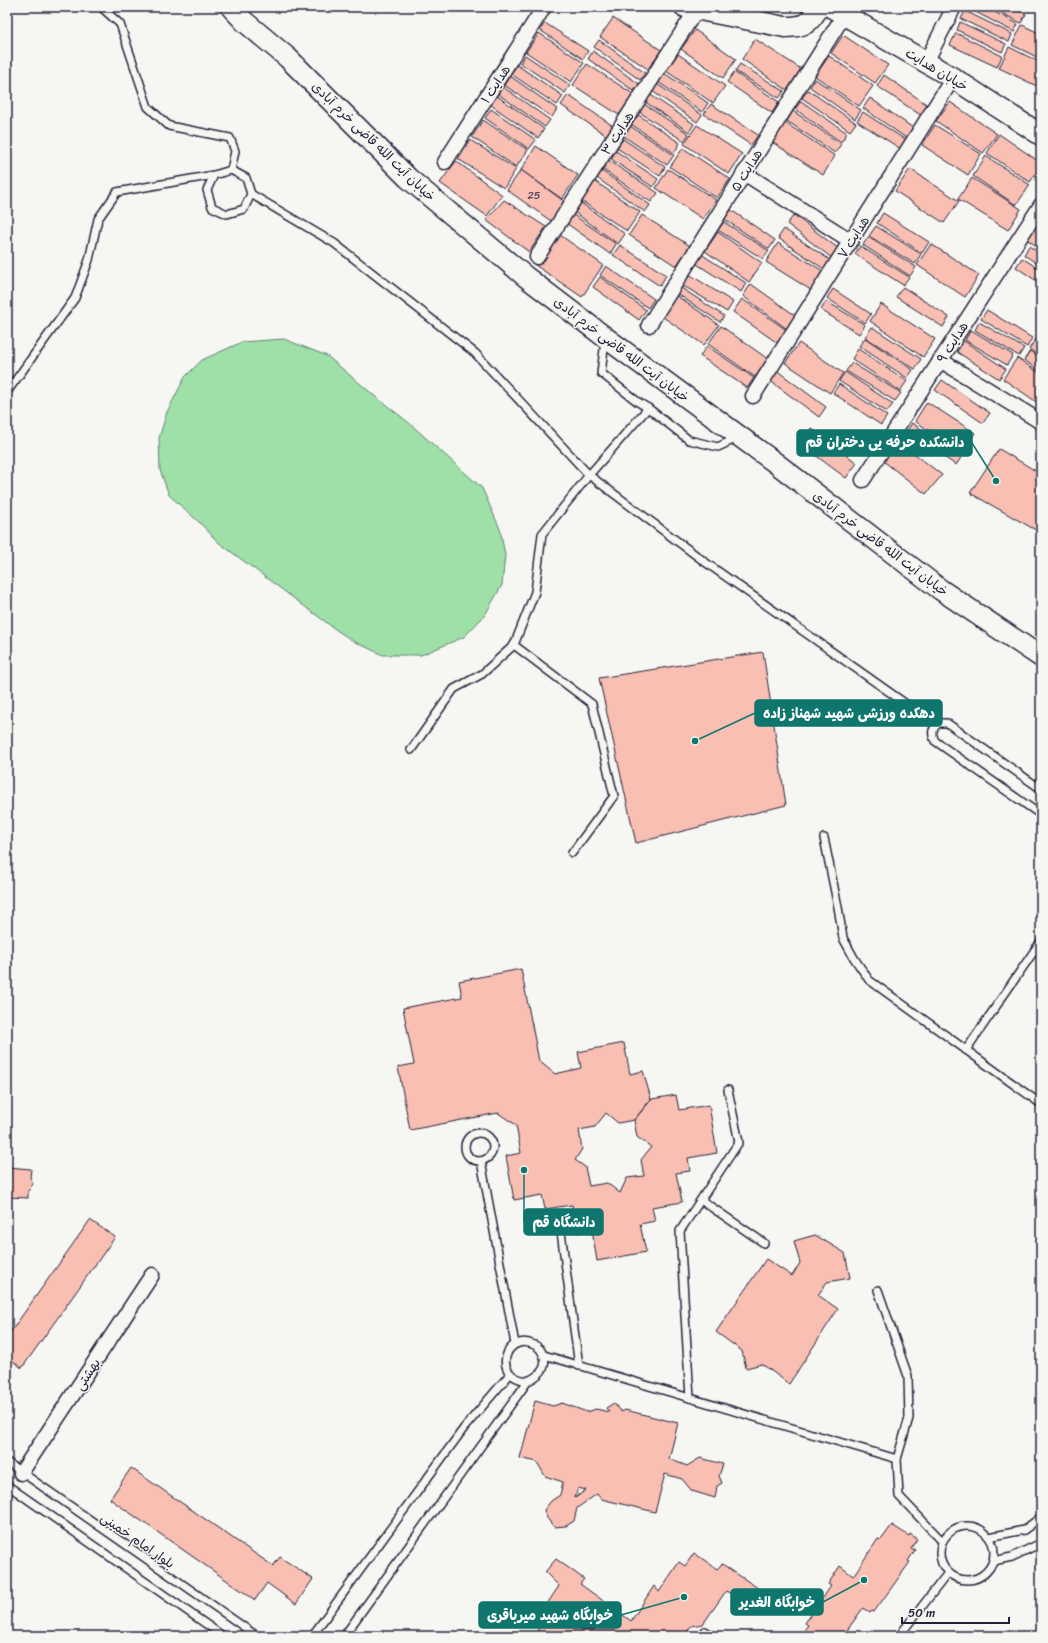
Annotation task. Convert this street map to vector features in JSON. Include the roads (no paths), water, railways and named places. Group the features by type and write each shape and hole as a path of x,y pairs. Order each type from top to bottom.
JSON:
{"main road":[{"name":"خیابان آیت الله قاضی خرم آبادی","path":"231,7 243,14 408,178 526,277 941,590 1041,657"},
{"path":"691,8 785,27 801,27 810,21 819,7"},
{"name":"خیابان هدایت","path":"837,11 926,62 1040,131"}],"street":[{"name":"هدایت ۱","path":"445,162 544,7"},
{"path":"926,62 954,7"},
{"name":"هدایت ۳","path":"537,257 691,8"},
{"name":"هدایت ۵","path":"649,324 744,173 837,11"},
{"name":"هدایت ۷","path":"753,396 953,78"},
{"path":"744,173 850,241"},
{"name":"هدایت ۹","path":"862,480 1041,205"},
{"path":"940,360 1041,422"},
{"name":"بهشتی","path":"21,1473 152,1275"}],"lane":[{"path":"101,7 120,24 148,107 169,126 230,138 235,150 230,170"},
{"path":"7,392 75,298 89,260 98,219 117,192 214,175 230,170 246,178 251,194 334,243 475,353 589,475 705,562 936,725"},
{"path":"214,175 207,190 212,206 217,209 227,214 244,209 251,194"},
{"path":"606,338 601,373 689,440 718,446 740,437"},
{"path":"411,750 454,689 482,674 514,645 535,592 542,534 589,475 648,408"},
{"path":"514,645 592,704 614,796 572,853"},
{"path":"1041,789 951,726 943,722 936,725 932,733 935,741 1041,815"},
{"path":"824,838 843,938 869,980 1041,1104"},
{"path":"966,1050 1041,941"},
{"path":"690,1398 680,1231 739,1142 728,1090"},
{"path":"479,1132 488,1136 493,1143 492,1153 486,1160 481,1161 476,1161 468,1157 464,1148 466,1139 474,1133 479,1132"},
{"path":"481,1161 515,1344"},
{"path":"701,1200 764,1243"},
{"path":"561,1232 579,1366"},
{"path":"878,1290 908,1376 909,1418 897,1459 899,1496 942,1541"},
{"path":"528,1381 518,1380 510,1374 506,1366 506,1358 509,1350 515,1344 526,1342 537,1346 544,1355 897,1459"},
{"path":"344,1636 528,1381 538,1376 544,1366 544,1355"},
{"path":"312,1636 464,1428 510,1374"},
{"name":"بلوار امام خمینی","path":"7,1462 257,1636"},
{"path":"7,1485 223,1636"},
{"path":"989,1537 1024,1530 1041,1517"},
{"path":"964,1526 978,1528 989,1537 994,1548 993,1561 988,1570 979,1577 969,1580 958,1579 948,1573 942,1564 939,1553 942,1541 951,1531 964,1526"},
{"path":"993,1561 1012,1557 1041,1543"},
{"path":"899,1636 948,1573"},
{"path":"705,1631 713,1636"}],"place":[{"name":"دانشکده حرفه یی دختران قم","path":"996,481"},
{"name":"دهکده ورزشی شهید شهناز زاده","path":"695,741"},
{"name":"دانشگاه قم","path":"524,1170"},
{"name":"خوابگاه الغدیر","path":"864,1580"},
{"name":"خوابگاه شهید میرباقری","path":"684,1597"}]}
